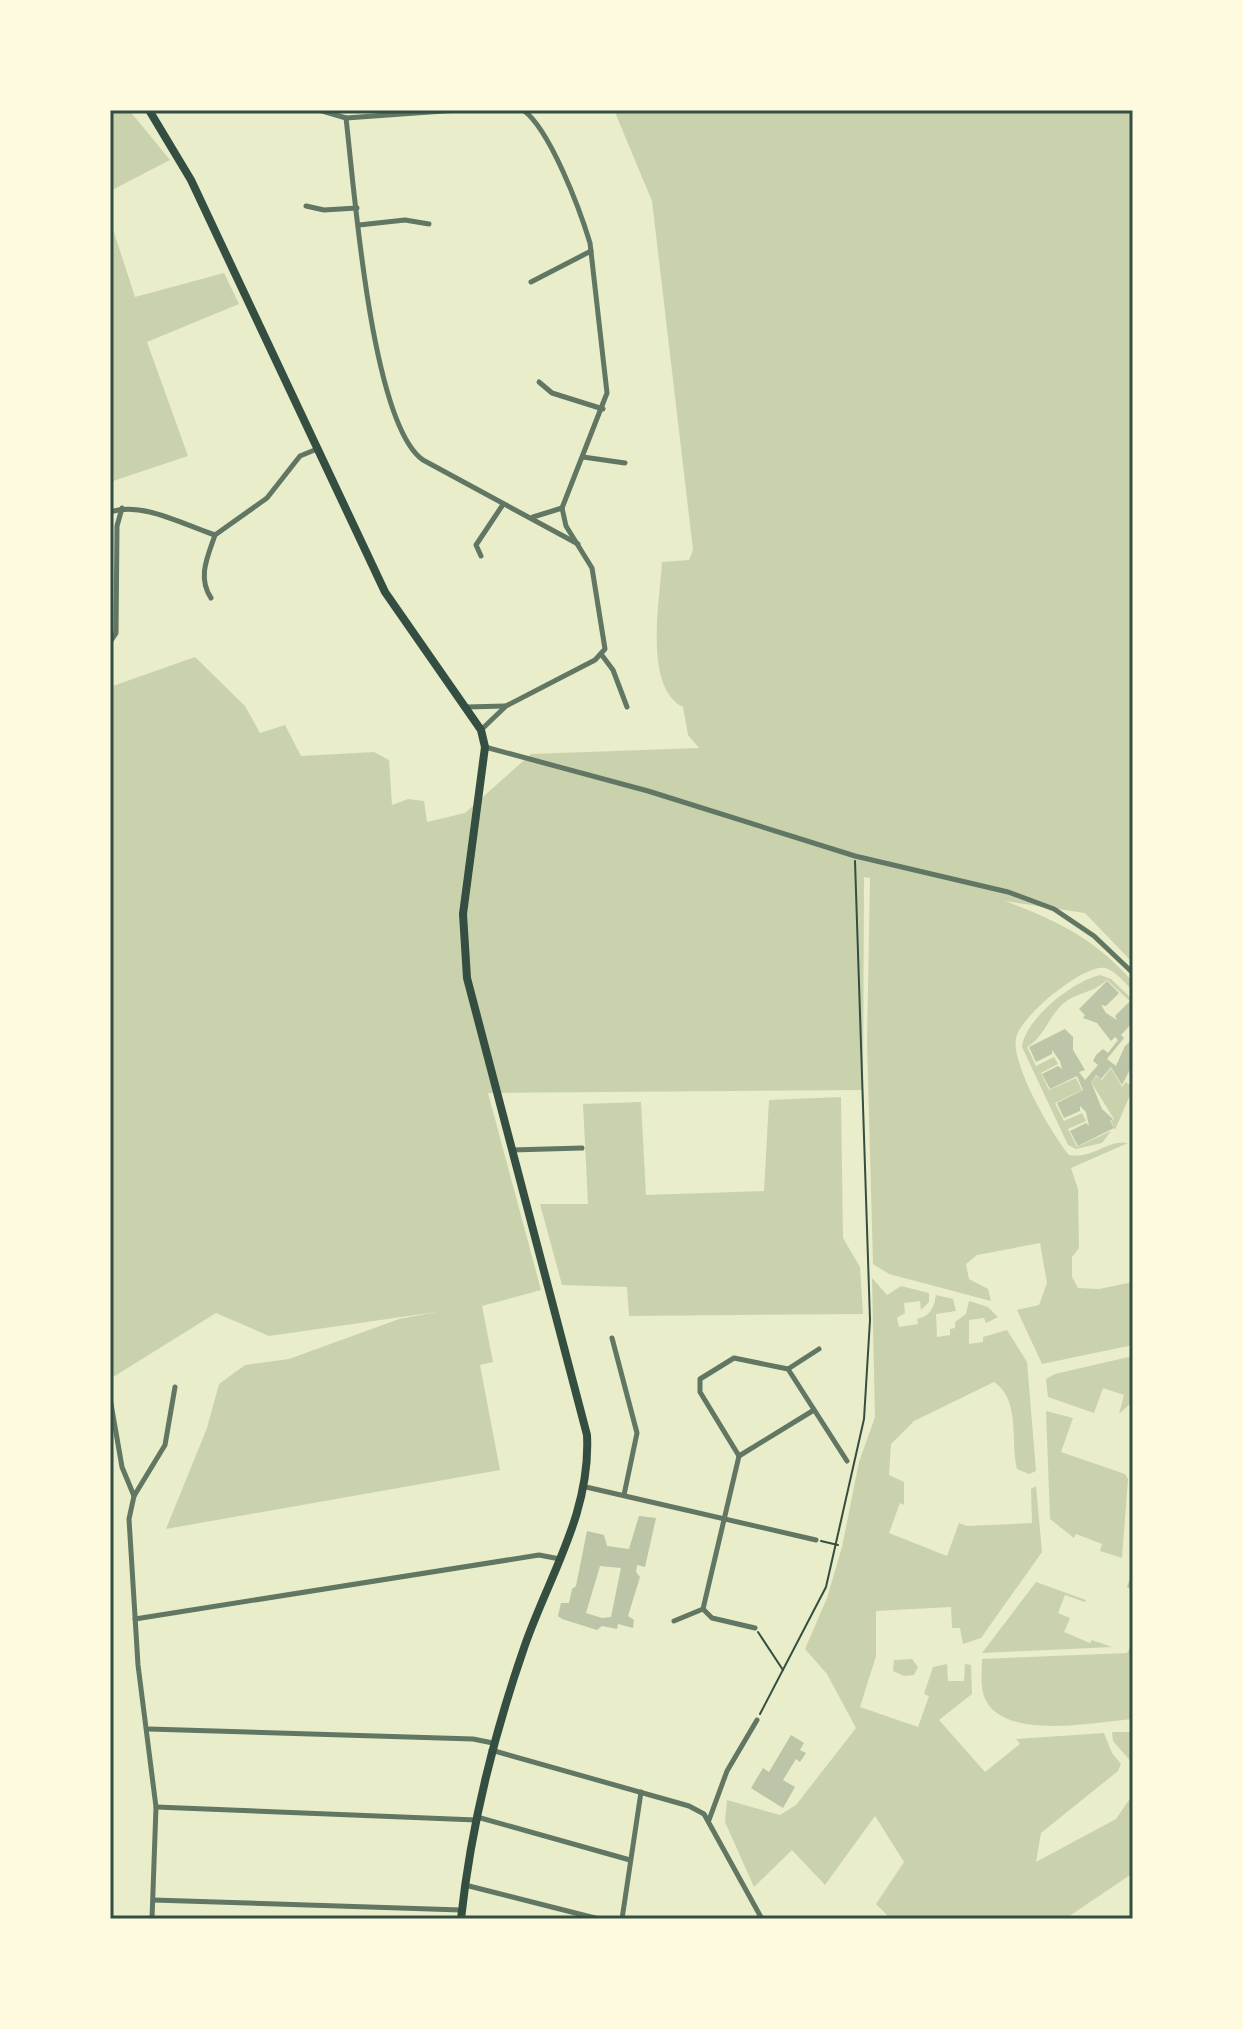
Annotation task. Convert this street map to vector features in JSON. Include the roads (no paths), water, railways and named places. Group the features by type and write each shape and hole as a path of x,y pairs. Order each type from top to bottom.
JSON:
{"main road":[{"path":"149,110 191,180 385,592 481,730 485,747 465,880 467,978 587,1435 586,1487 580,1513 532,1625 492,1746 462,1914"}],"street":[{"path":"319,110 346,118 458,110"},
{"path":"523,110 544,137 584,222 591,251 607,393 562,508 566,526 592,568 605,633 601,654 613,670 627,707"},
{"path":"346,118 373,338 406,442 423,460 502,506 530,517 578,544"},
{"path":"306,206 324,210 357,208"},
{"path":"359,225 405,220 429,224"},
{"path":"531,282 591,251"},
{"path":"539,382 552,393 603,409"},
{"path":"211,598 204,587 203,573 215,535 267,498 300,456 317,449"},
{"path":"583,457 625,463"},
{"path":"481,556 476,545 502,506"},
{"path":"110,512 122,508 138,509 215,535"},
{"path":"110,642 116,633 117,526 122,508"},
{"path":"530,517 562,508"},
{"path":"481,730 506,706 601,654"},
{"path":"465,707 506,706"},
{"path":"485,747 648,791 855,856 1008,892 1054,909 1094,936 1133,973"},
{"path":"511,1150 582,1148"},
{"path":"612,1338 637,1433 624,1495"},
{"path":"703,1609 739,1456 700,1392 700,1379 734,1358 788,1369 819,1349"},
{"path":"788,1369 847,1461"},
{"path":"152,1919 156,1807 149,1729 142,1702 129,1519 134,1496 165,1445 175,1387"},
{"path":"110,1398 122,1467 134,1496"},
{"path":"739,1456 814,1410"},
{"path":"586,1487 816,1540"},
{"path":"135,1619 539,1555 560,1559"},
{"path":"674,1621 703,1609"},
{"path":"703,1609 712,1618 755,1628"},
{"path":"708,1821 727,1771 757,1720"},
{"path":"149,1729 464,1739 689,1806 708,1821 762,1919"},
{"path":"622,1919 641,1792"},
{"path":"156,1807 477,1818 630,1860"},
{"path":"465,1885 599,1919"},
{"path":"153,1900 462,1914"}]}
